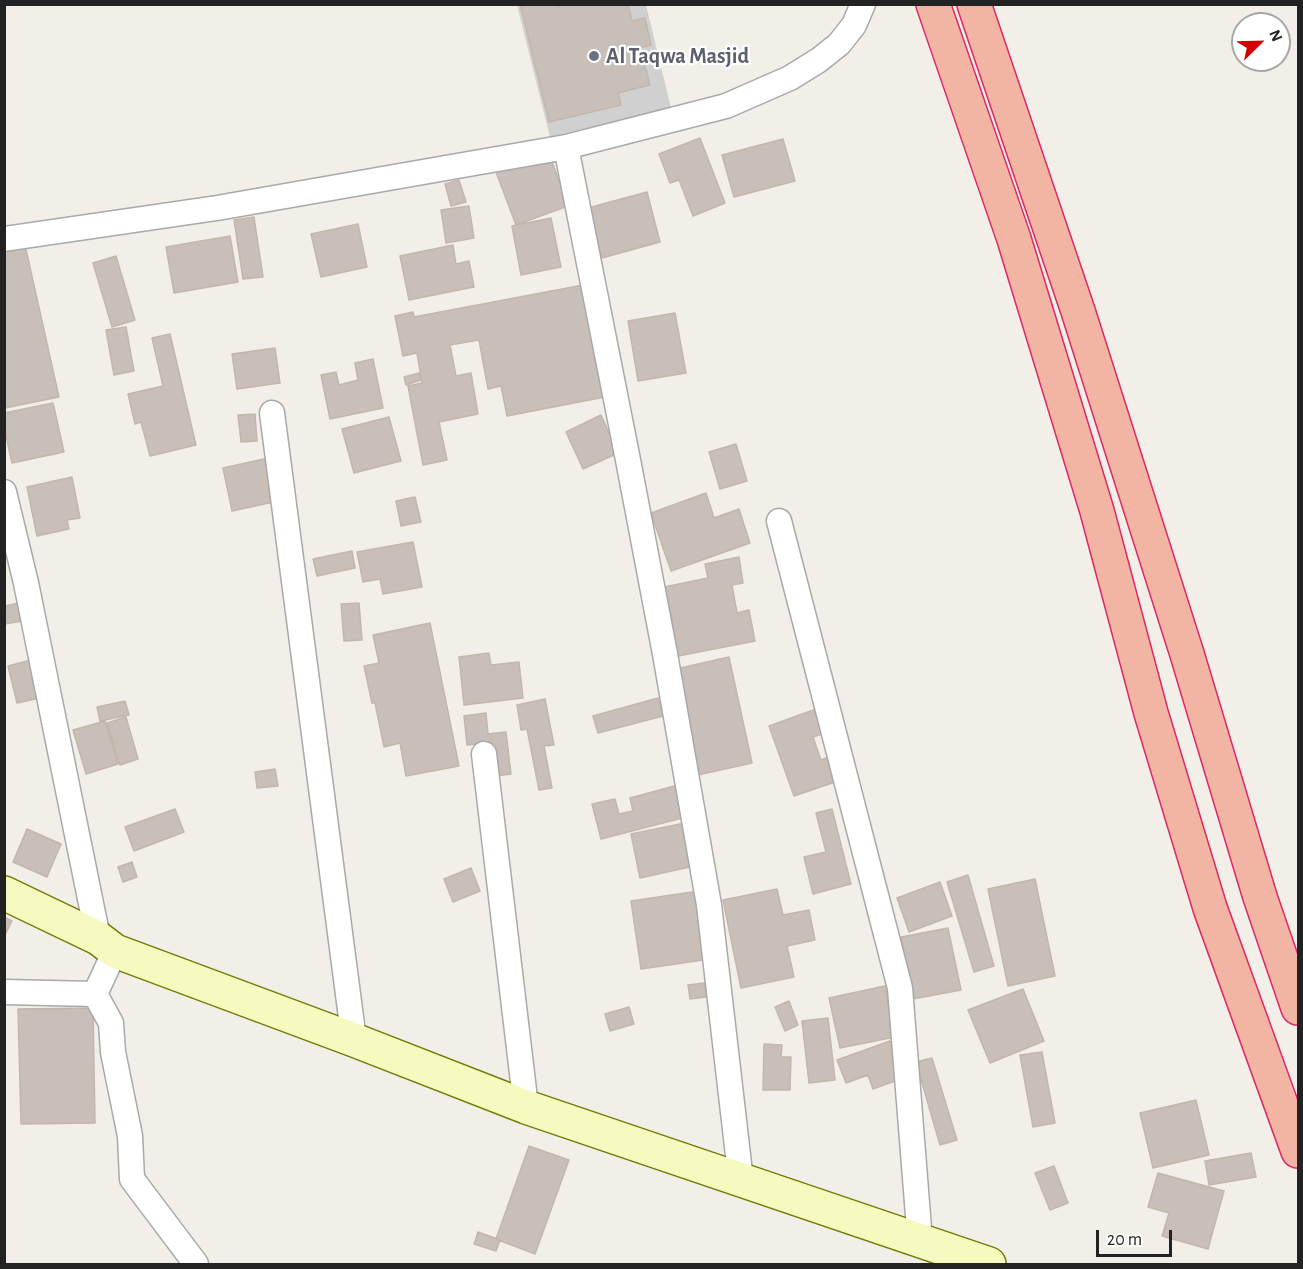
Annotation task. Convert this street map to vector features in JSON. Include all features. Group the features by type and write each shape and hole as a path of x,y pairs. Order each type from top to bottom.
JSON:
{"highway":[{"path":"933,4 1014,239 1097,511 1150,713 1210,908 1299,1151"},
{"path":"974,4 1078,311 1187,654 1260,897 1299,1008"}],"main road":[{"path":"4,893 106,944 526,1107 989,1264"}],"street":[{"path":"4,239 217,208 566,147 726,106 790,78 819,60 839,44 854,25 863,4"},
{"path":"566,147 665,654 709,905 741,1181"},
{"path":"272,413 354,1040"},
{"path":"4,492 106,944 95,994 111,1023 113,1052 130,1136 132,1179 196,1264"},
{"path":"779,521 900,988 920,1241"},
{"path":"484,754 526,1107"},
{"path":"4,992 95,994"}],"shaded area":[{"name":"Al Taqwa Masjid","path":"517,5 646,5 671,108 550,137"}],"building":[{"name":"Al Taqwa Masjid","path":"520,4 556,4 556,7 565,4 628,4 632,21 645,18 651,45 640,48 650,85 618,93 621,105 549,122"},
{"path":"700,138 725,203 693,216 679,180 670,183 659,154"},
{"path":"783,139 795,181 734,197 722,155"},
{"path":"549,153 568,206 516,225 496,172"},
{"path":"459,180 466,202 451,206 445,184"},
{"path":"647,192 660,242 602,258 588,208"},
{"path":"469,206 474,238 446,243 441,210"},
{"path":"254,217 263,277 243,279 234,220"},
{"path":"551,218 561,267 521,275 512,226"},
{"path":"358,224 367,267 321,277 311,234"},
{"path":"230,236 238,282 174,293 166,247"},
{"path":"25,245 59,397 5,408 4,249"},
{"path":"453,245 456,264 469,261 474,287 409,300 400,256"},
{"path":"116,256 135,320 112,327 93,263"},
{"path":"583,285 605,397 507,416 501,386 488,389 479,340 450,345 456,376 471,373 478,414 439,422 447,460 423,465 408,386 422,383 417,353 403,356 395,316 413,312 414,317"},
{"path":"675,313 686,373 638,381 628,321"},
{"path":"126,327 134,371 114,375 106,330"},
{"path":"170,334 196,445 150,456 141,422 135,424 128,394 163,386 152,338"},
{"path":"275,348 280,383 237,389 232,354"},
{"path":"373,359 383,408 330,419 321,375 336,372 339,385 358,380 355,363"},
{"path":"419,373 421,380 406,385 404,377"},
{"path":"53,403 64,452 12,463 4,427 4,413"},
{"path":"255,414 257,441 241,442 238,415"},
{"path":"601,415 618,453 583,469 566,432"},
{"path":"389,417 401,461 354,473 342,429"},
{"path":"736,444 747,481 720,489 709,452"},
{"path":"273,457 283,500 232,511 223,468"},
{"path":"72,477 80,518 67,520 69,529 37,536 27,487"},
{"path":"706,493 714,518 739,509 750,543 671,571 651,513"},
{"path":"415,497 421,522 401,526 396,501"},
{"path":"413,542 422,587 383,594 380,579 363,582 357,552"},
{"path":"352,551 355,568 317,576 313,559"},
{"path":"739,557 743,583 732,585 737,613 749,610 755,641 673,657 670,640 675,639 664,587 708,578 705,564"},
{"path":"20,603 23,621 4,624 4,606"},
{"path":"359,603 362,640 344,641 341,604"},
{"path":"430,623 459,766 406,776 400,743 384,747 375,703 372,703 364,666 379,663 373,635"},
{"path":"489,653 491,665 519,662 523,698 464,705 459,657"},
{"path":"729,657 752,763 698,775 676,669"},
{"path":"31,660 40,698 17,703 8,666"},
{"path":"658,698 663,716 598,733 593,716"},
{"path":"545,699 554,745 544,746 552,788 539,790 527,729 521,730 517,705"},
{"path":"125,701 129,715 100,721 97,707"},
{"path":"819,708 828,732 813,737 821,760 829,757 838,781 794,796 769,726"},
{"path":"486,713 488,734 506,732 511,774 495,776 491,742 467,745 464,716"},
{"path":"126,717 138,759 120,765 107,723"},
{"path":"105,721 118,764 86,774 73,730"},
{"path":"275,769 278,786 257,788 255,772"},
{"path":"678,785 686,817 601,839 592,804 615,799 619,814 633,811 630,798"},
{"path":"175,809 184,832 134,851 125,827"},
{"path":"832,809 851,884 813,894 804,857 826,852 816,813"},
{"path":"685,823 694,866 640,878 631,834"},
{"path":"27,829 61,844 47,877 13,862"},
{"path":"132,862 137,877 123,882 118,867"},
{"path":"471,868 480,891 453,902 444,879"},
{"path":"968,875 994,966 974,972 947,882"},
{"path":"1035,879 1055,976 1008,986 988,889"},
{"path":"940,882 952,916 909,932 897,898"},
{"path":"777,889 783,915 809,910 815,940 787,946 794,977 741,988 723,900"},
{"path":"699,891 710,959 641,969 631,901"},
{"path":"4,917 12,921 4,937"},
{"path":"948,928 961,990 913,999 901,937"},
{"path":"705,983 706,997 690,999 688,985"},
{"path":"885,986 895,1037 840,1048 829,998"},
{"path":"1023,989 1044,1041 990,1063 968,1010"},
{"path":"789,1001 798,1025 785,1031 775,1007"},
{"path":"629,1007 634,1024 610,1031 605,1014"},
{"path":"93,1008 95,1123 21,1124 18,1009"},
{"path":"828,1018 835,1080 809,1083 802,1021"},
{"path":"890,1041 903,1078 873,1089 868,1075 846,1083 837,1060"},
{"path":"764,1044 782,1045 781,1057 791,1057 790,1090 763,1090"},
{"path":"1042,1052 1055,1123 1033,1127 1020,1055"},
{"path":"932,1058 957,1140 940,1145 916,1062"},
{"path":"1196,1100 1209,1155 1153,1168 1140,1113"},
{"path":"529,1146 569,1160 535,1254 496,1239"},
{"path":"1251,1153 1256,1177 1209,1185 1205,1161"},
{"path":"1054,1166 1068,1203 1050,1210 1035,1173"},
{"path":"1158,1173 1224,1191 1208,1249 1162,1236 1169,1213 1148,1207"},
{"path":"478,1232 500,1240 496,1251 474,1244"}],"place":[{"name":"Al Taqwa Masjid","path":"594,56"}]}
